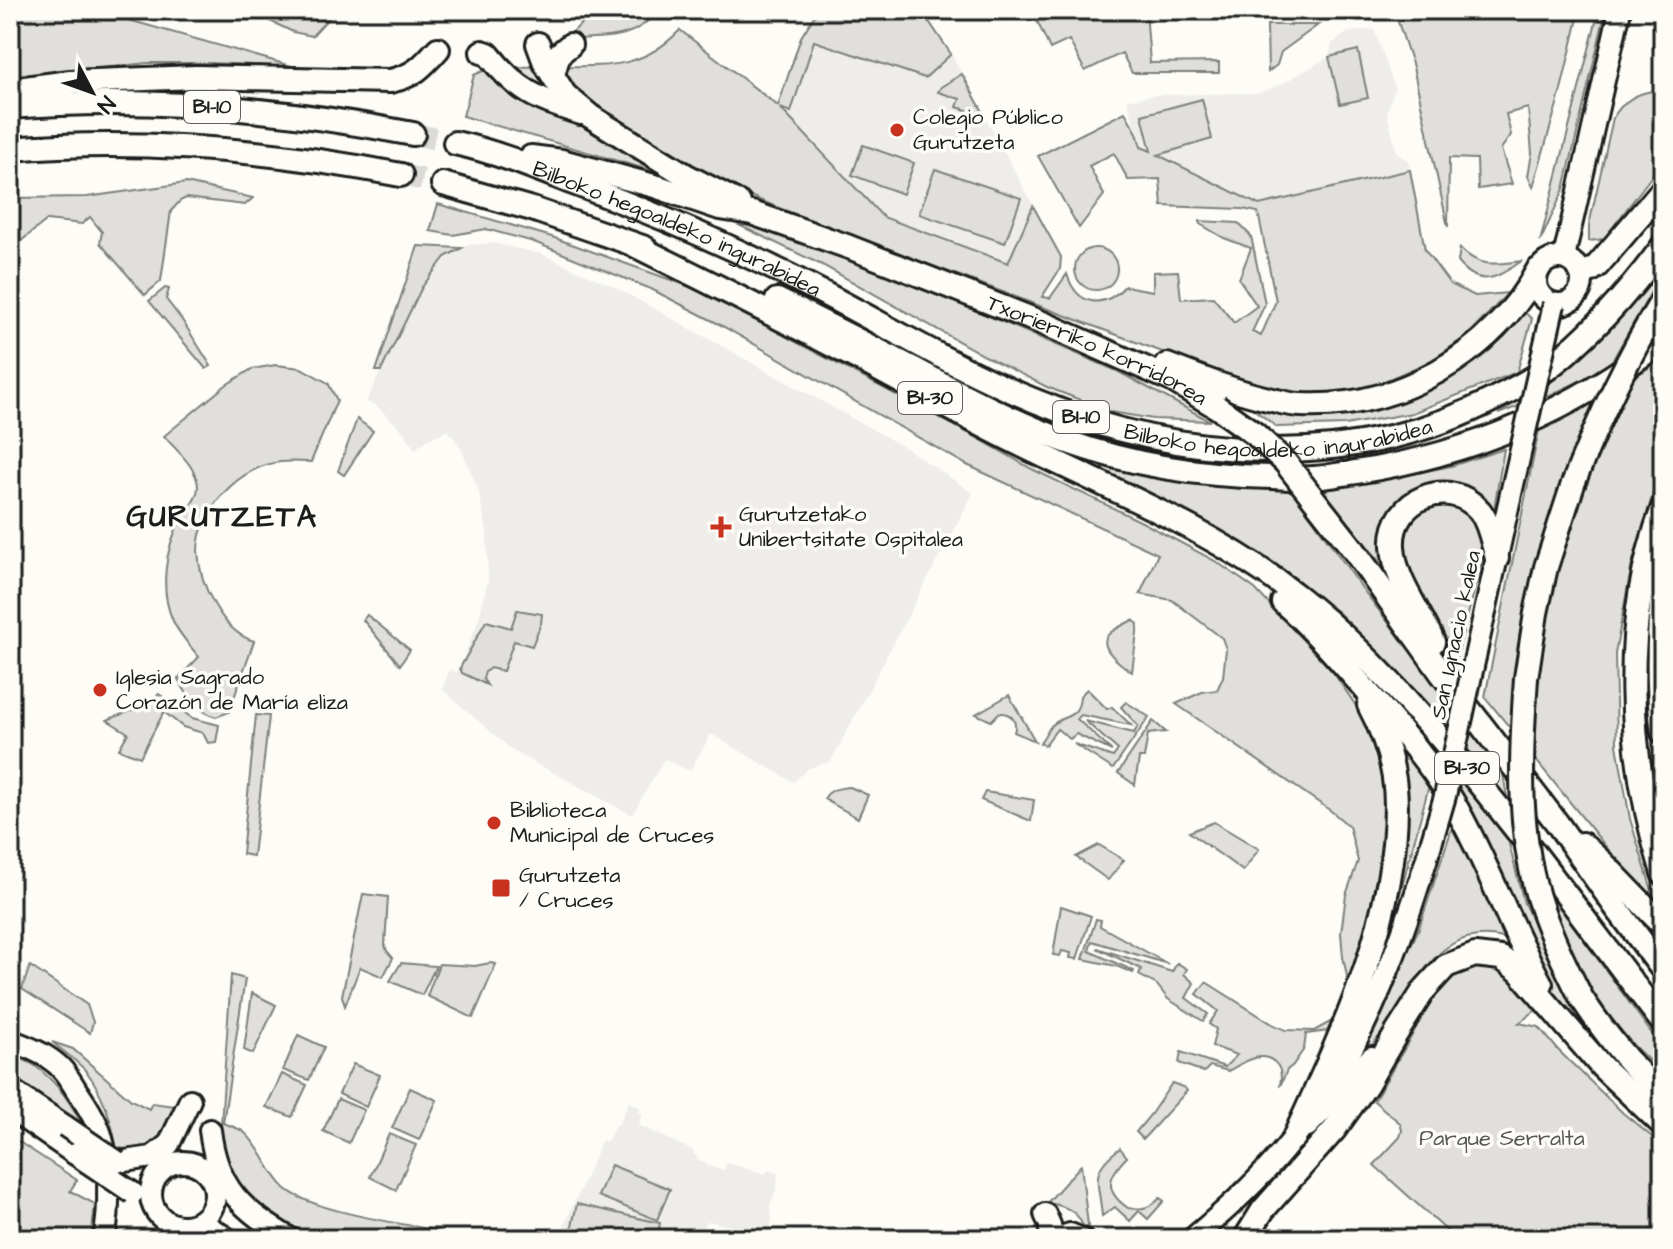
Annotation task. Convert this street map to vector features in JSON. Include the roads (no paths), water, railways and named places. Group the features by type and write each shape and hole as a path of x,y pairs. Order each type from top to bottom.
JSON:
{"highway":[{"path":"538,44 545,63 565,95 590,116 752,213"},
{"path":"553,74 559,54 570,45"},
{"path":"10,90 70,82 196,77 390,81 417,72 438,49"},
{"path":"482,52 488,54 520,87 537,98 590,116"},
{"name":"BI-10","path":"10,107 87,103 206,106 307,116 413,134"},
{"name":"Bilboko hegoaldeko ingurabidea","path":"455,143 483,149 707,236 1033,400 1126,431 1232,448 1306,451 1359,444 1429,427 1481,406 1547,370 1604,318 1663,246"},
{"name":"BI-10","path":"10,149 87,146 204,148 301,158 401,175"},
{"name":"Txorierriko korridorea","path":"483,149 562,161 658,187 720,208 752,213 849,247 1045,324 1172,380 1217,407 1255,434 1285,462 1557,823 1663,970"},
{"name":"Bilboko hegoaldeko ingurabidea","path":"443,184 532,209 761,293 837,329 977,403 1066,441 1183,471 1235,477 1314,478 1428,458 1506,432 1553,411 1628,367 1663,339"},
{"path":"1572,264 1585,272 1597,266 1663,189"},
{"name":"BI-30","path":"630,243 1012,440 1164,514 1231,551 1297,596 1399,691 1505,814 1663,1023"},
{"path":"1045,324 1087,331 1247,394 1300,406 1347,404 1399,390 1454,362 1506,317 1538,270"},
{"path":"1663,299 1610,394 1573,484 1546,567 1526,678 1522,756 1529,855 1537,895 1550,932 1582,999 1601,1027 1625,1058 1663,1096"},
{"path":"1442,674 1439,656 1401,583 1395,561 1393,531 1399,516 1420,498 1435,495 1459,497 1479,511 1492,537 1497,558"},
{"path":"1663,508 1643,586 1633,680 1642,796 1663,873"},
{"path":"1231,551 1298,616 1424,758 1469,830 1524,953 1562,1022"},
{"path":"1663,583 1658,635 1663,732"},
{"path":"1287,1146 1343,1029 1386,893 1393,852 1397,804 1388,751 1379,724 1352,675"},
{"path":"1557,823 1604,864 1663,925"},
{"path":"1245,1239 1263,1210 1334,1130 1367,1084 1424,990 1446,966 1475,955 1501,958 1519,971 1602,1067 1663,1125"},
{"path":"1287,1146 1396,1034"}],"main road":[{"path":"1572,264 1548,260 1538,270 1536,286 1544,300 1554,304 1567,303 1579,293 1582,285 1572,264 1575,208 1620,10"},
{"name":"San Ignacio kalea","path":"1194,1236 1241,1195 1287,1146 1337,1076 1396,952 1445,796 1554,304"},
{"path":"10,1040 55,1062 71,1081 101,1135 108,1179 108,1221 104,1239"},
{"path":"10,1089 118,1162 145,1192 160,1217 169,1224 179,1227 201,1222 215,1201 216,1191 213,1180 198,1165 177,1162 159,1173 145,1192"},
{"path":"118,1162 152,1157 169,1144 190,1100 177,1162"},
{"path":"10,1109 75,1154 145,1192"},
{"path":"207,1172 211,1140 224,1180 240,1204 288,1239"},
{"path":"1238,1239 1287,1146"},
{"path":"215,1201 271,1237 288,1239"},
{"path":"1045,1214 1053,1239 1070,1234 1082,1239"},
{"path":"201,1222 228,1239"},
{"path":"10,1234 15,1239"}],"tunnel":[{"path":"413,134 455,143"},
{"path":"401,175 443,184"}],"place":[{"name":"Colegio Público Gurutzeta","path":"897,130"},
{"name":"Gurutzetako Unibertsitate Ospitalea","path":"721,527"},
{"name":"Iglesia Sagrado Corazón de María eliza","path":"100,690"},
{"name":"Biblioteca Municipal de Cruces","path":"494,823"},
{"name":"Gurutzeta / Cruces","path":"501,888"}],"district":[{"name":"GURUTZETA","path":"222,517"}],"park label":[{"name":"Parque Serralta","path":"1502,1138"}]}
